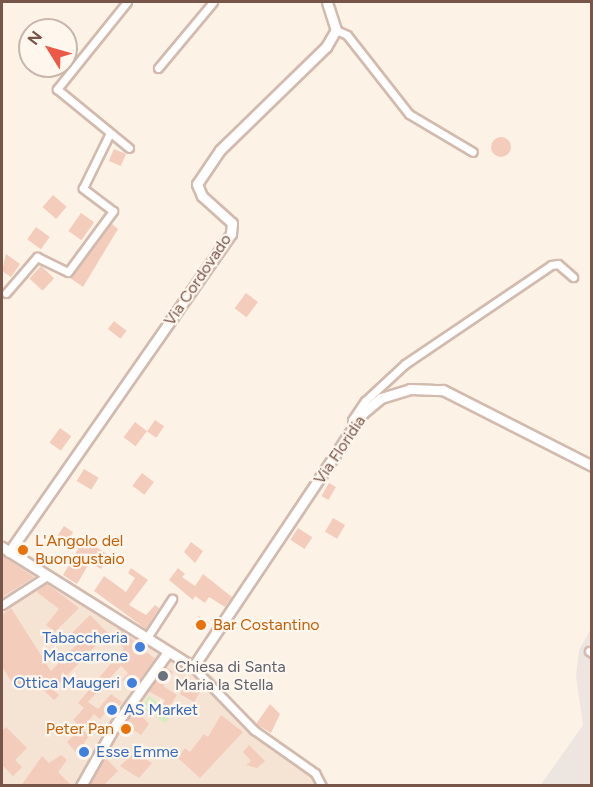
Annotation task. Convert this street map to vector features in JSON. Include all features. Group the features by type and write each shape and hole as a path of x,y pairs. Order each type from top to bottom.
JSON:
{"street":[{"path":"127,2 57,89 129,148"},
{"path":"158,68 213,2"},
{"path":"327,2 336,30 347,34 409,114 473,153"},
{"name":"Via Cordovado","path":"5,550 231,234 232,222 198,191 200,178 220,150 326,47 336,30"},
{"path":"6,293 37,257 68,272 113,211 83,188 110,133"},
{"path":"354,426 352,420 365,401 405,364 551,265 558,264 573,277"},
{"name":"Via Floridia","path":"193,667 354,426 381,398 410,389 443,390 591,466"},
{"path":"5,550 193,667 254,730 315,773 322,786"},
{"path":"2,605 47,576"},
{"path":"146,639 172,599"},
{"path":"81,786 116,724 168,652"}],"shaded area":[{"path":"2,541 214,677 253,727 321,770 327,785 2,785"},
{"path":"591,629 591,785 540,786 583,725 576,676 579,650"}],"green space":[{"path":"149,696 173,713 165,723 142,707"}],"building":[{"path":"497,137 505,137 511,143 511,151 505,157 497,157 491,151 491,143"},
{"path":"114,149 126,154 121,166 109,161"},
{"path":"53,195 67,207 56,219 43,207"},
{"path":"81,213 94,222 81,240 68,231"},
{"path":"111,223 118,229 83,287 70,278"},
{"path":"36,227 50,237 41,249 27,239"},
{"path":"6,254 20,264 11,277 2,271"},
{"path":"41,266 54,278 43,291 29,278"},
{"path":"246,293 258,302 247,317 235,308"},
{"path":"114,321 127,331 120,339 108,329"},
{"path":"155,420 164,426 156,438 147,432"},
{"path":"135,422 147,431 136,446 124,437"},
{"path":"60,428 71,436 61,451 49,443"},
{"path":"84,469 99,478 91,490 77,481"},
{"path":"142,473 154,482 144,495 132,486"},
{"path":"329,483 336,487 328,500 322,496"},
{"path":"333,518 345,525 337,539 325,532"},
{"path":"64,526 73,532 65,545 56,538"},
{"path":"298,528 312,537 305,549 290,540"},
{"path":"84,539 110,556 101,569 90,562 77,584 63,575"},
{"path":"191,542 203,551 195,563 184,552"},
{"path":"2,555 34,577 2,597"},
{"path":"131,568 148,580 129,605 146,615 155,605 159,608 146,629 94,591 104,576 126,592 135,578 128,573"},
{"path":"178,568 185,574 182,577 195,586 203,574 232,597 225,607 209,597 205,603 195,596 193,600 169,580"},
{"path":"46,583 79,608 55,632 46,625 59,609 37,592"},
{"path":"11,608 51,671 76,645 68,637 90,615 108,633 53,690 59,695 54,700 33,680 17,690 2,667 2,615"},
{"name":"Bar Costantino","path":"199,616 209,622 203,633 192,627"},
{"path":"119,628 155,659 133,688 122,680 128,673 121,666 88,702 98,709 111,694 122,702 111,718 105,713 100,719 94,714 82,729 89,736 84,743 91,749 82,760 67,742 81,728 73,720 84,708 78,703 124,648 112,637"},
{"path":"166,667 173,672 163,686 177,695 169,708 163,704 165,700 148,691"},
{"path":"185,680 200,692 194,702 180,694"},
{"path":"270,704 280,714 271,733 256,724"},
{"path":"136,710 149,724 141,735 135,731 126,737 119,732"},
{"path":"221,715 243,732 200,778 178,758 185,748 190,752 204,734 208,737"},
{"path":"6,727 27,748 15,760 22,767 13,776 2,765 2,731"},
{"path":"249,745 265,761 257,768 246,765 251,761 243,752"},
{"path":"135,752 152,763 139,778 120,766"},
{"path":"61,755 67,760 58,772 72,786 21,786 42,756 49,763"},
{"path":"105,757 118,771 103,786 89,786"}],"place":[{"name":"L'Angolo del Buongustaio","path":"23,550"},
{"name":"Bar Costantino","path":"201,625"},
{"name":"Tabaccheria Maccarrone","path":"140,647"},
{"name":"Chiesa di Santa Maria la Stella","path":"163,676"},
{"name":"Ottica Maugeri","path":"132,683"},
{"name":"AS Market","path":"112,710"},
{"name":"Peter Pan","path":"126,729"},
{"name":"Esse Emme","path":"84,752"}]}
